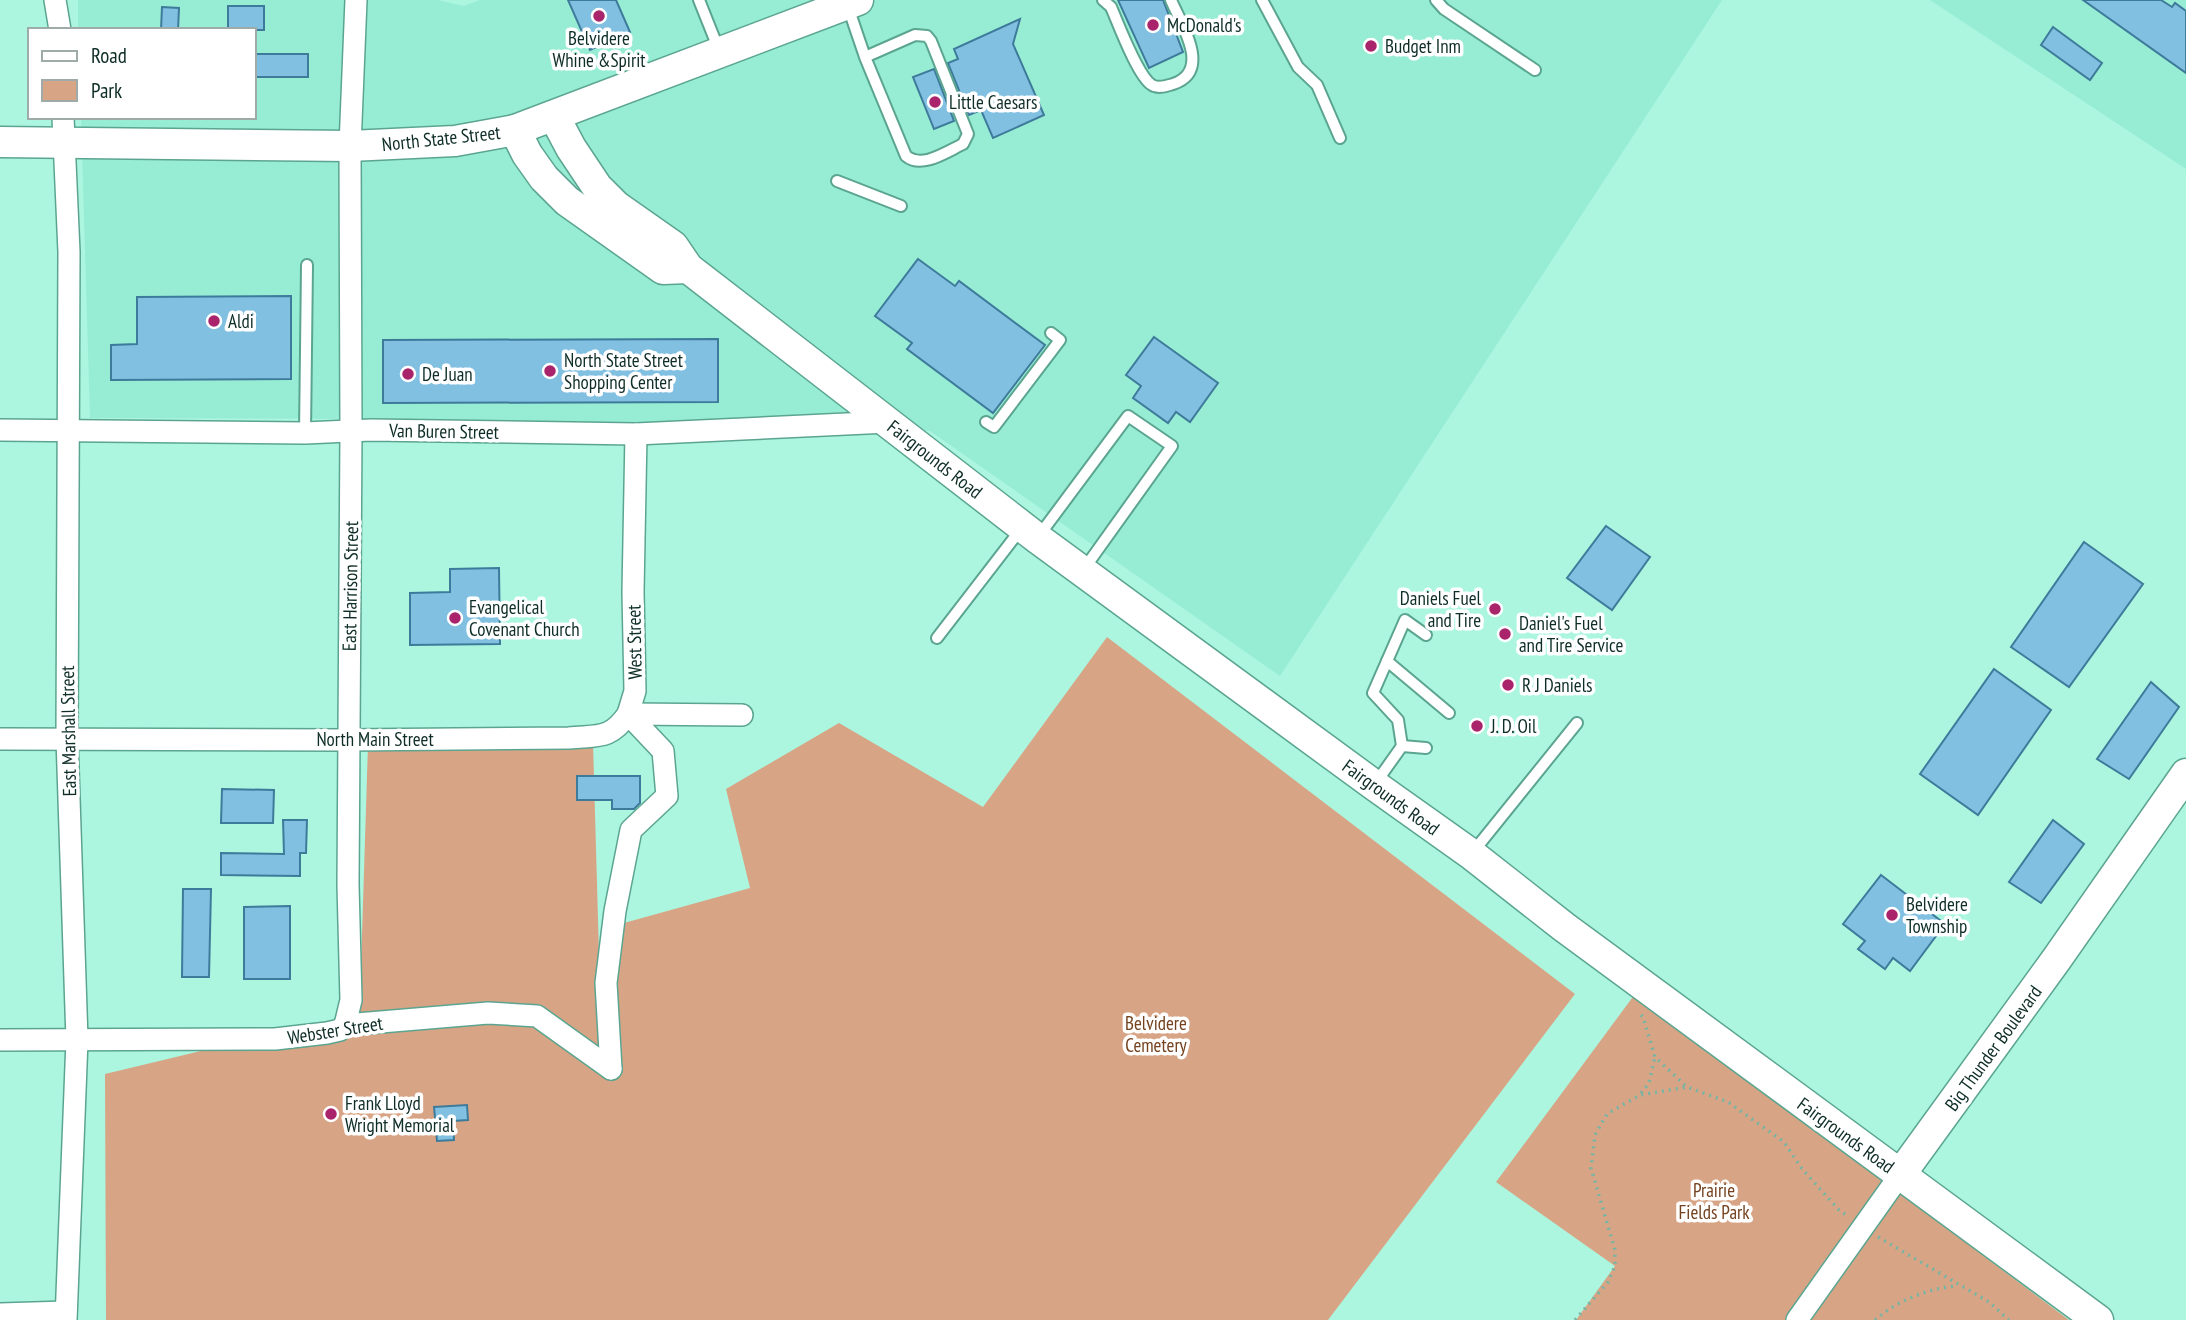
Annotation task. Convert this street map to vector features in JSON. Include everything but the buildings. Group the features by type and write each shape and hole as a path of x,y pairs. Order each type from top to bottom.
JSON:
{"main road":[{"name":"North State Street","path":"0,142 62,129 350,146 455,141 515,130 852,2"},
{"name":"Fairgrounds Road","path":"554,116 597,187 633,219 673,246 688,268 1030,533 1471,854 1564,927 2098,1320"},
{"name":"Fairgrounds Road","path":"515,130 527,154 544,178 567,201 663,269 688,268"},
{"name":"Big Thunder Boulevard","path":"1900,1175 2056,960 2186,774"}],"street":[{"path":"55,0 60,28"},
{"name":"East Harrison Street","path":"345,1025 351,1000 348,885 350,146 356,0"},
{"name":"East Marshall Street","path":"62,129 69,252 67,738 78,1040 66,1316"},
{"name":"Van Buren Street","path":"0,430 636,434 888,422"},
{"name":"West Street","path":"628,714 635,691 633,592 636,434"},
{"path":"628,714 741,715"},
{"name":"North Main Street","path":"0,738 348,740 569,737 604,734 617,729 628,714"},
{"name":"Webster Street","path":"0,1040 275,1039 327,1033 340,1030 345,1025 488,1013 537,1016 611,1069 606,983 615,911 631,830 667,796 663,751 628,714"},
{"name":"Big Thunder Boulevard","path":"1797,1320 1900,1175"},
{"path":"0,1314 66,1316"}],"lane":[{"path":"699,0 720,52"},
{"path":"1103,0 1111,7 1140,72 1152,85 1163,87 1184,80 1192,68 1194,54 1171,0"},
{"path":"1262,0 1297,67 1317,85 1340,138"},
{"path":"1436,0 1444,9 1535,70"},
{"path":"852,2 865,57 906,156 912,161 927,160 963,145 968,134 927,36 915,34 865,57"},
{"path":"837,181 901,206"},
{"path":"305,433 307,265"},
{"path":"986,422 994,427 1060,340 1051,333"},
{"path":"937,638 1128,416 1172,446 1082,571"},
{"path":"1374,785 1402,746 1398,720 1373,693 1405,620 1426,635"},
{"path":"1387,661 1449,713"},
{"path":"1471,854 1577,723"},
{"path":"1402,746 1426,748"}],"path":[{"path":"1643,1017 1655,1057 1687,1087 1728,1102 1784,1142 1802,1169 1839,1210 1895,1249 1989,1302 2009,1320"},
{"path":"1640,1095 1648,1083 1655,1057"},
{"path":"1575,1320 1608,1282 1615,1266 1615,1250 1591,1168 1595,1135 1607,1114 1640,1095 1687,1087"},
{"path":"1875,1320 1890,1307 1944,1287 1959,1285"}],"shaded area":[{"path":"78,0 438,0 464,6 480,0 1722,0 1280,676 930,431 385,419 90,418 81,119 256,119 256,28 78,28"},
{"path":"1930,0 2186,0 2186,169"}],"green space":[{"name":"Belvidere Cemetery","path":"1107,637 1575,994 1328,1320 106,1320 105,1074 205,1050 359,1031 368,744 593,742 602,1060 624,923 750,888 726,789 839,723 983,807"},
{"name":"Prairie Fields Park","path":"1635,994 2069,1320 1576,1320 1615,1266 1496,1182"}],"place":[{"name":"Belvidere Whine &Spirit","path":"599,16"},
{"name":"McDonald's","path":"1153,25"},
{"name":"Budget Inm","path":"1371,46"},
{"name":"Little Caesars","path":"935,102"},
{"name":"Aldi","path":"214,321"},
{"name":"North State Street Shopping Center","path":"550,371"},
{"name":"De Juan","path":"408,374"},
{"name":"Daniels Fuel and Tire","path":"1495,609"},
{"name":"Evangelical Covenant Church","path":"455,618"},
{"name":"Daniel's Fuel and Tire Service","path":"1505,634"},
{"name":"R J Daniels","path":"1508,685"},
{"name":"J. D. Oil","path":"1477,726"},
{"name":"Belvidere Township","path":"1892,915"},
{"name":"Frank Lloyd Wright Memorial","path":"331,1114"}]}
